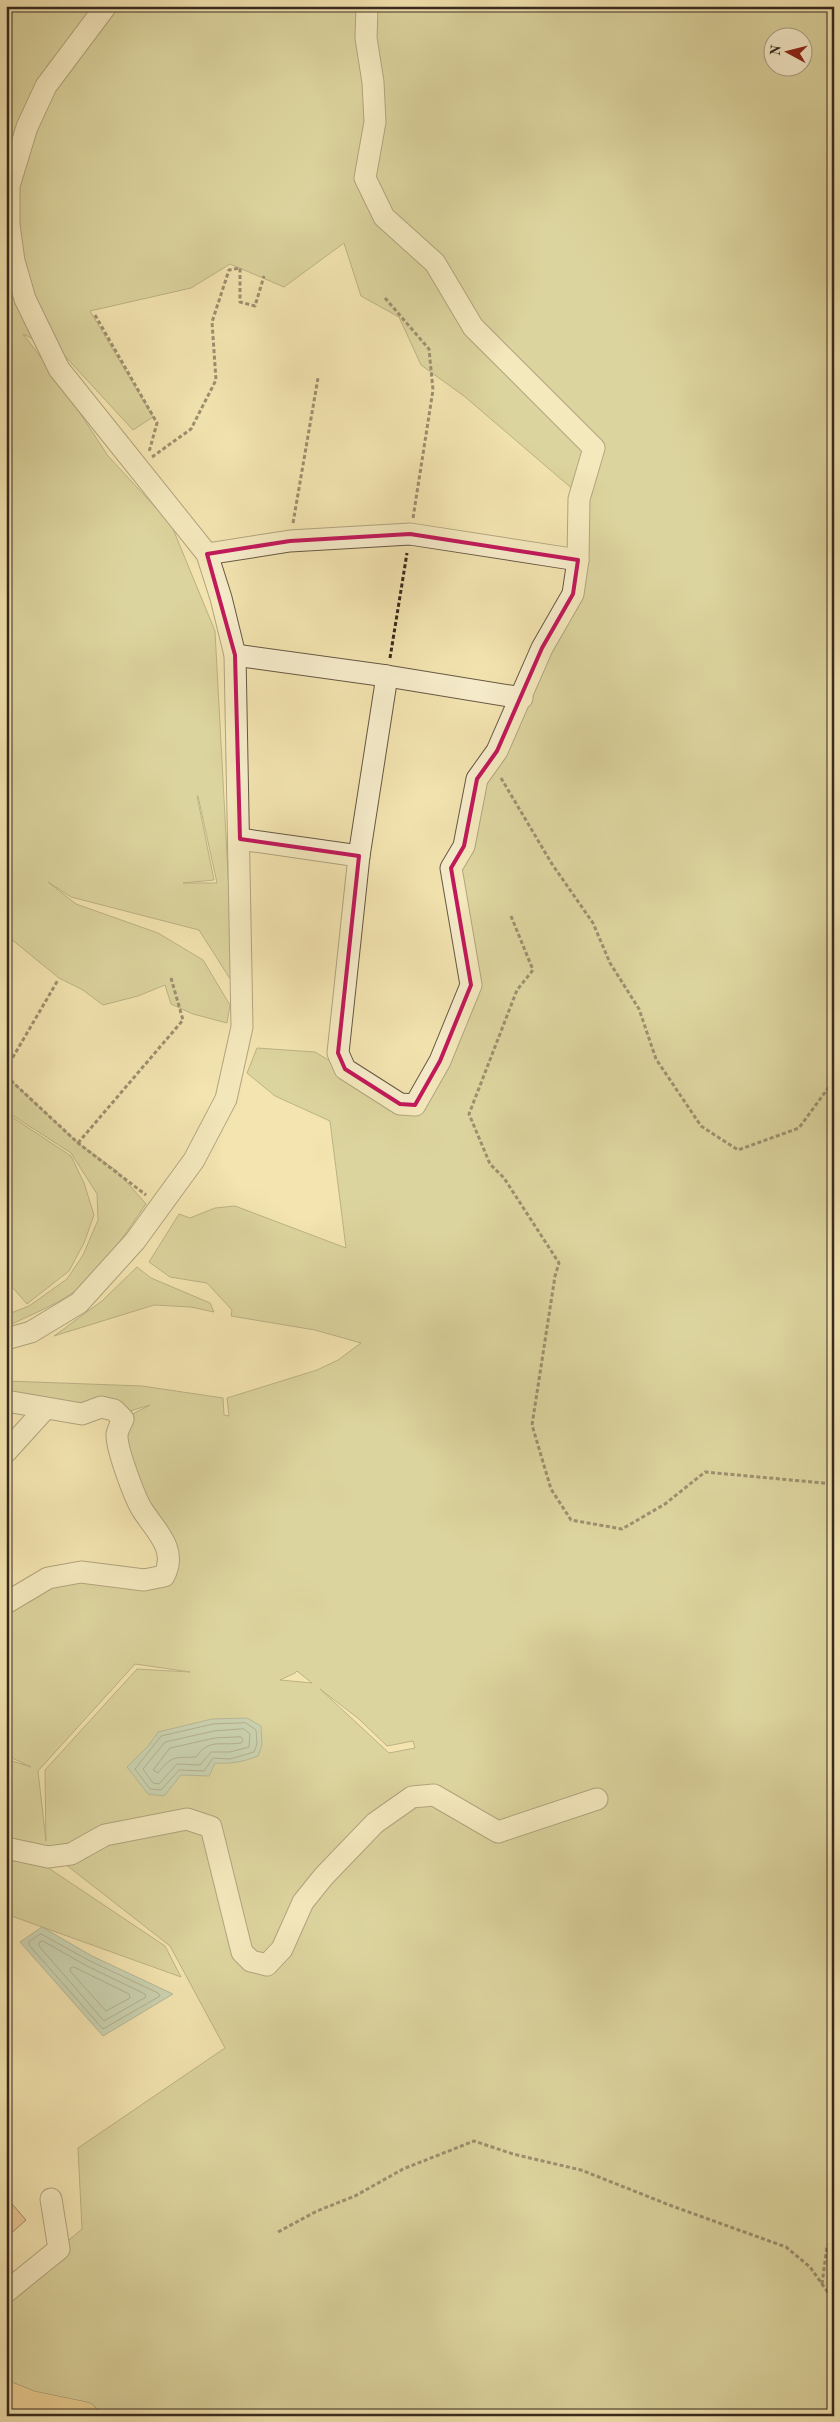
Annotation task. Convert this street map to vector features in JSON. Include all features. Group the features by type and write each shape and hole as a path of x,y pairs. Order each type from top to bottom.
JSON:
{"main road":[{"path":"6,2395 31,2405 84,2416"}],"street":[{"path":"6,1339 31,1332 79,1303 136,1241 194,1160 226,1099 242,1027 240,839 235,655 221,598 207,554 59,369 16,299 14,261 9,224 9,186 27,127 46,86 106,6"},
{"path":"367,6 366,38 373,82 375,122 365,178 384,216 434,263 473,327 594,448 579,499 578,560 573,594 542,648 498,751 477,779 464,846 451,868 471,985 440,1062 415,1105 400,1104 345,1069 338,1053 359,856 387,676"},
{"path":"207,554 290,541 410,534 578,560"},
{"path":"235,655 387,676 522,698"},
{"path":"240,839 359,856"},
{"path":"6,1400 82,1414 100,1407 114,1410 123,1419 118,1433 119,1450 142,1509 164,1539 169,1560 168,1569 164,1576 144,1580 81,1572 48,1578 6,1603"},
{"path":"6,1452 46,1408"},
{"path":"6,1848 48,1858 71,1854 105,1835 177,1821 187,1820 211,1827 242,1952 252,1961 267,1965 282,1949 303,1902 324,1876 375,1824 412,1797 434,1795 498,1832 597,1799"},
{"path":"6,2292 59,2248 51,2199"}],"path":[{"path":"95,315 157,423 147,460 191,429 216,380 212,322 229,270 240,268 240,302 255,306 264,276"},
{"path":"385,298 429,349 433,390 387,676"},
{"path":"290,541 318,378"},
{"path":"497,773 552,864 593,923 610,963 639,1009 656,1059 701,1126 738,1150 799,1128 834,1080"},
{"path":"511,916 532,970 517,990 470,1114 490,1164 504,1178 558,1263 532,1426 551,1489 571,1520 622,1529 665,1504 705,1472 834,1484"},
{"path":"78,1143 183,1020 171,978"},
{"path":"6,1069 58,980"},
{"path":"6,1076 78,1143 161,1206"},
{"path":"278,2232 317,2212 355,2196 404,2169 474,2141 513,2154 581,2170 672,2206 786,2247 810,2267 834,2301"},
{"path":"822,2284 827,2246 834,2242"}],"highlighted area":[{"path":"410,534 578,560 573,594 542,648 497,751 477,779 464,846 451,868 471,985 440,1061 415,1105 400,1104 345,1069 338,1053 359,856 240,839 235,655 207,554 290,541"}],"green space":[{"path":"6,6 834,6 834,2416 6,2416 6,2293 82,2229 78,2148 225,2048 170,1946 47,1850 6,1848 6,1759 31,1767 6,1755 6,1609 73,1578 132,1586 169,1559 118,1433 131,1415 150,1405 123,1413 93,1406 6,1400 6,1381 142,1386 223,1398 224,1415 229,1416 227,1398 317,1370 338,1360 361,1343 315,1330 231,1316 232,1310 207,1283 170,1277 149,1262 179,1214 190,1218 215,1208 235,1206 346,1248 330,1121 275,1096 247,1073 257,1048 315,1052 413,1110 471,985 455,871 480,782 579,590 583,498 464,396 421,365 399,317 361,296 344,243 284,287 230,264 191,288 90,311 153,417 133,430 63,354 23,334 61,384 108,456 171,524 215,631 234,985 199,930 71,897 48,882 76,904 158,933 203,960 230,1005 227,1023 193,1014 171,1004 165,985 138,996 103,1005 83,990 59,978 11,939 6,931","holes":["198,796 217,883 183,883 214,880","135,1664 190,1672 137,1669 45,1770 46,1841 38,1771","297,1671 312,1683 280,1680 295,1673","320,1689 359,1719 387,1746 413,1741 415,1748 389,1753"]},
{"path":"6,1076 78,1143 117,1171 146,1204 109,1256 84,1284 57,1303 6,1327 6,1315 29,1306 67,1279 83,1255 98,1220 97,1194 71,1153 6,1111"},
{"path":"6,1113 71,1156 84,1183 94,1215 84,1243 69,1271 27,1304 6,1280"},
{"path":"137,1267 151,1278 210,1303 214,1312 191,1307 154,1305 54,1336 102,1301"},
{"path":"6,1860 41,1863 165,1946 181,1977 6,1914"}],"water":[{"path":"247,1718 261,1726 262,1745 258,1756 237,1762 215,1763 209,1776 181,1775 164,1796 148,1794 127,1767 149,1745 158,1732 212,1719"},
{"path":"42,1927 92,1956 173,1994 103,2036 20,1942"}],"building":[{"path":"6,2197 26,2220 6,2238"}]}
